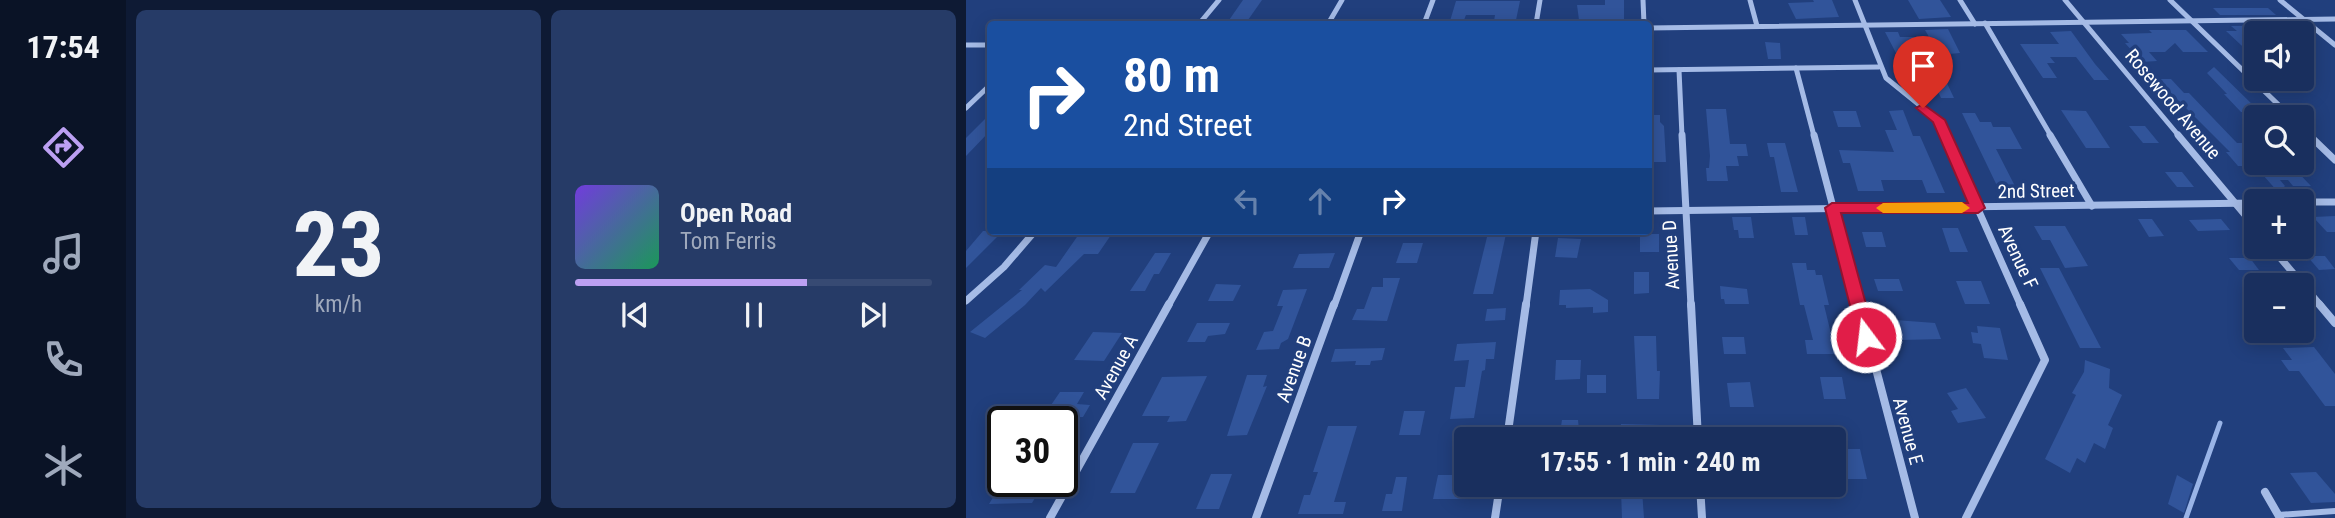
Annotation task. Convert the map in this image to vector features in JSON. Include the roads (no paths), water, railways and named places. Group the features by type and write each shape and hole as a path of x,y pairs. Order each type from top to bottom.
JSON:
{"street":[{"path":"1202,21 1219,0"},
{"path":"1330,21 1342,0"},
{"path":"1425,21 1433,0"},
{"path":"1536,21 1540,0"},
{"path":"1643,0 1644,21"},
{"path":"1750,0 1756,26"},
{"name":"Avenue F","path":"1855,0 1879,67 1892,84 1938,120 2045,360 1966,518"},
{"path":"1960,0 1975,24"},
{"name":"Rosewood Avenue","path":"2065,0 2244,214"},
{"path":"2170,0 2278,105"},
{"path":"2280,0 2335,45"},
{"path":"1652,28 2335,19"},
{"path":"1985,23 2092,206"},
{"path":"966,45 987,45"},
{"path":"1652,70 1879,67"},
{"name":"Avenue E","path":"1796,68 1915,518"},
{"name":"Avenue D","path":"1679,69 1697,427"},
{"path":"966,108 987,88"},
{"path":"2314,140 2335,160"},
{"path":"2314,202 2335,202"},
{"name":"2nd Street","path":"1652,211 2244,203"},
{"path":"966,302 1004,267 1032,235"},
{"name":"Avenue A","path":"1049,518 1208,235"},
{"name":"Avenue B","path":"1256,518 1360,235"},
{"path":"1509,427 1535,235"},
{"path":"2281,259 2335,323"},
{"path":"2265,492 2279,517"},
{"path":"1495,518 1498,497"},
{"path":"1701,497 1702,518"}],"lane":[{"path":"2279,517 2335,511"}],"waterway":[{"path":"2186,518 2220,423"}]}
